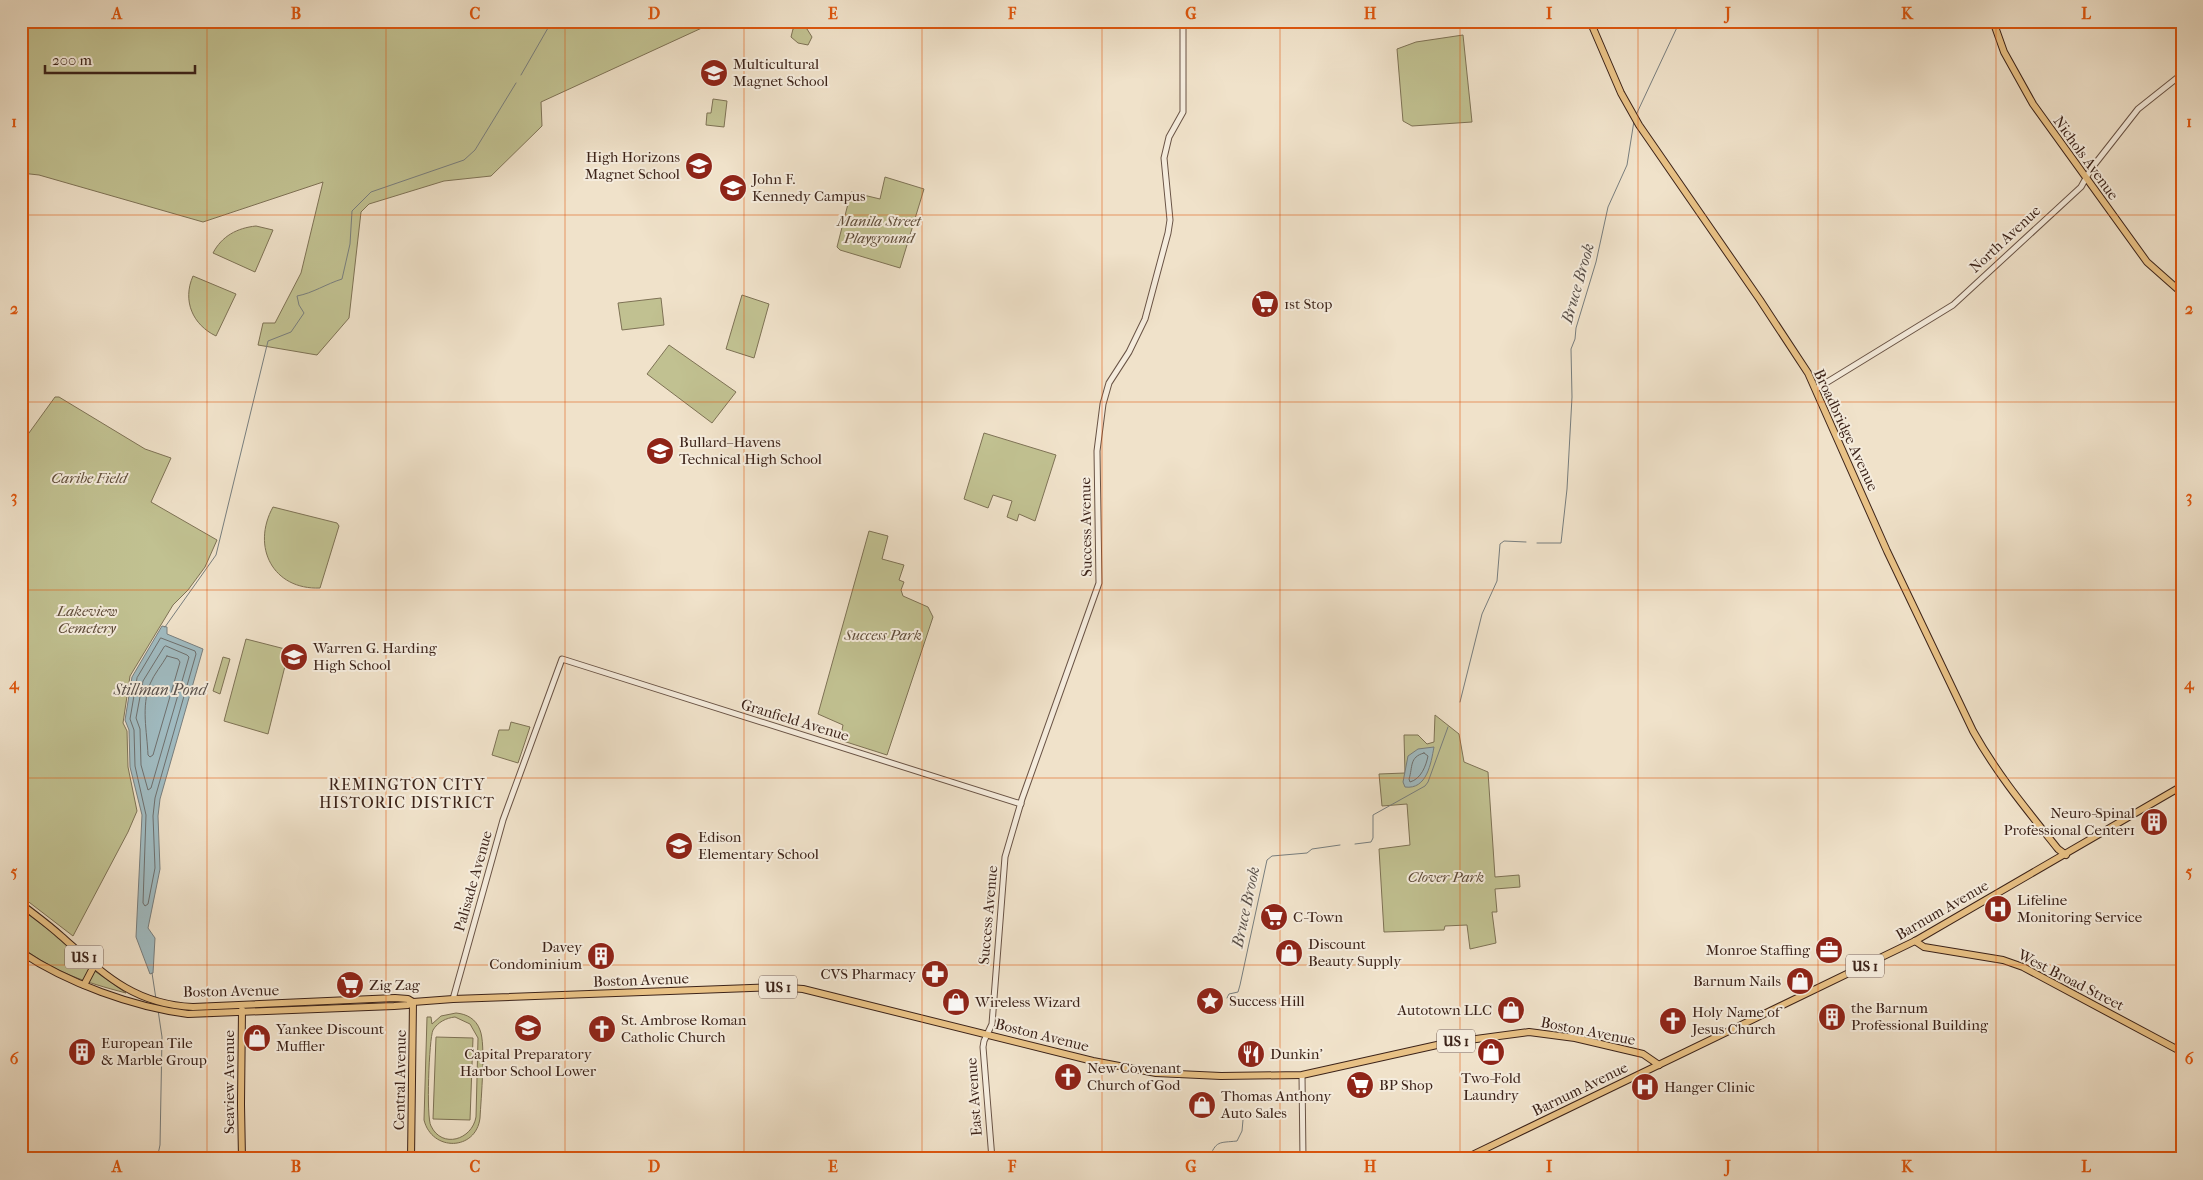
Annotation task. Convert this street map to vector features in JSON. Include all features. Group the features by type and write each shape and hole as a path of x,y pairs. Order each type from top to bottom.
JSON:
{"main road":[{"name":"Broadbridge Avenue","path":"1590,21 1639,125 1792,347 1816,389 1886,551 1973,731 2007,785 2058,848 2066,855"},
{"name":"Nichols Avenue","path":"1993,21 2004,52 2023,89 2086,180 2147,262 2182,293"},
{"name":"Barnum Avenue","path":"1464,1159 1915,941 2182,786"},
{"name":"Boston Avenue","path":"21,904 60,934 94,966 123,987 154,1003"},
{"name":"West Broad Street","path":"1915,941 1922,947 2003,960 2023,967 2182,1052"},
{"name":"Boston Avenue","path":"21,952 46,969 84,985 197,1014 394,1006 408,1005 413,1002 453,999 789,988 833,996 1093,1061 1152,1072 1221,1076 1302,1075 1446,1043 1529,1032 1575,1038 1643,1054 1659,1065"},
{"path":"84,985 94,966"},
{"name":"Boston Avenue","path":"170,1007 394,998 408,999 413,1002"},
{"name":"Central Avenue","path":"411,1159 413,1002"},
{"path":"272,1004 272,1012"},
{"name":"Seaview Avenue","path":"241,1005 240,1104 242,1159"}],"street":[{"name":"Success Avenue","path":"987,1035 992,1024 1005,857 1021,804 1099,583 1097,451 1100,420 1109,383 1129,352 1146,319 1168,233 1170,220 1164,158 1169,137 1183,112 1183,21"},
{"name":"North Avenue","path":"1816,389 1953,305 2081,187 2092,167 2141,106 2182,74"},
{"name":"Granfield Avenue","path":"562,659 1021,804"},
{"name":"Palisade Avenue","path":"453,999 503,820 562,659"},
{"name":"East Avenue","path":"987,1035 983,1048 992,1159"},
{"path":"1302,1075 1303,1159"}],"green space":[{"path":"21,21 717,21 541,102 542,126 491,176 444,181 369,204 361,212 349,318 317,355 258,345 263,323 275,323 301,273 323,182 203,222 39,175 21,173"},
{"path":"801,25 807,29 812,37 808,45 798,43 791,37 793,29"},
{"path":"1463,35 1472,122 1412,126 1403,121 1397,49 1416,42"},
{"path":"713,99 727,101 724,127 706,125 707,113 711,113"},
{"name":"Manila Street Playground","path":"885,177 924,189 900,268 840,250 837,247 851,192 880,199"},
{"path":"256,226 273,230 255,272 213,253 221,242 231,234"},
{"path":"193,276 236,294 216,336 201,326 192,311 189,303 189,294"},
{"path":"742,295 769,304 754,358 726,349"},
{"path":"661,298 664,325 622,330 618,303"},
{"path":"669,345 736,392 712,423 647,374"},
{"name":"Lakeview Cemetery","path":"55,397 59,397 145,449 171,458 151,502 217,540 205,567 188,590 173,605 130,676 123,723 127,731 128,767 137,811 128,832 73,936 21,896 21,444"},
{"path":"984,433 1056,455 1035,521 1019,514 1017,521 1007,517 1012,501 993,495 988,508 964,499"},
{"path":"273,507 337,523 339,526 320,588 304,587 290,582 279,574 271,563 266,551 264,537"},
{"name":"Success Park","path":"869,531 888,536 882,559 904,565 899,580 904,582 901,590 903,596 928,607 933,617 887,755 840,740 843,725 818,714"},
{"path":"246,639 289,650 268,734 224,721"},
{"path":"223,657 230,659 220,694 213,691"},
{"name":"Clover Park","path":"1435,715 1459,734 1464,762 1488,772 1495,877 1519,875 1520,887 1495,889 1497,912 1492,912 1496,943 1470,949 1467,925 1445,926 1444,930 1384,932 1379,849 1410,845 1407,804 1382,806 1379,774 1405,773 1404,735 1418,735 1427,744 1434,742"},
{"path":"511,722 530,727 518,763 492,755 499,730 509,730"},
{"path":"21,909 57,936 86,965 126,993 71,976 47,964 21,947"},
{"path":"456,1013 467,1016 474,1020 482,1037 483,1072 480,1118 477,1129 471,1137 463,1142 444,1142 436,1138 424,1120 427,1017 431,1017 432,1024 441,1016","holes":["455,1017 470,1024 478,1038 476,1117 469,1131 463,1136 456,1139 442,1138 436,1133 429,1120 430,1048 433,1030 448,1018"]},
{"path":"436,1037 473,1038 470,1120 433,1119"}],"water":[{"name":"Stillman Pond","path":"162,626 167,627 167,634 203,649 160,799 158,816 160,869 148,928 155,938 153,973 150,974 136,937 142,815 130,767 129,730 125,720 132,677"},
{"path":"1434,747 1427,774 1423,780 1412,787 1405,787 1403,782 1408,756 1418,749"}],"waterway":[{"path":"521,75 552,21"},
{"name":"Bruce Brook","path":"1636,115 1680,21"},
{"path":"165,627 216,555 268,341 291,332 304,313 299,305 297,296 342,279 350,244 352,211 371,192 464,160 475,150 516,83"},
{"name":"Bruce Brook","path":"1537,543 1561,543 1567,489 1572,397 1571,349 1596,262 1608,207 1627,165 1634,121"},
{"name":"Bruce Brook","path":"1460,702 1482,614 1497,581 1500,544 1504,541 1526,542"},
{"name":"Bruce Brook","path":"1355,844 1371,842 1373,838 1373,815 1425,786 1448,727"},
{"name":"Bruce Brook","path":"1227,998 1229,994 1238,992 1267,860 1272,856 1307,853 1312,849 1340,845"},
{"path":"152,973 156,999"},
{"path":"157,1159 160,1145 162,1037 158,1010"},
{"name":"Bruce Brook","path":"1209,1159 1216,1145 1237,1141 1242,1131 1243,1120"}],"place":[{"name":"Multicultural Magnet School","path":"714,73"},
{"name":"High Horizons Magnet School","path":"699,166"},
{"name":"John F. Kennedy Campus","path":"733,188"},
{"name":"1st Stop","path":"1265,304"},
{"name":"Bullard–Havens Technical High School","path":"660,451"},
{"name":"Warren G. Harding High School","path":"294,657"},
{"name":"Neuro-Spinal Professional Center1","path":"2154,822"},
{"name":"Edison Elementary School","path":"679,846"},
{"name":"Lifeline Monitoring Service","path":"1998,909"},
{"name":"C-Town","path":"1274,917"},
{"name":"Monroe Staffing","path":"1829,950"},
{"name":"Discount Beauty Supply","path":"1289,953"},
{"name":"Davey Condominium","path":"601,956"},
{"name":"CVS Pharmacy","path":"935,974"},
{"name":"Barnum Nails","path":"1800,981"},
{"name":"Zig Zag","path":"350,985"},
{"name":"Success Hill","path":"1210,1001"},
{"name":"Wireless Wizard","path":"956,1002"},
{"name":"Autotown LLC","path":"1511,1010"},
{"name":"the Barnum Professional Building","path":"1832,1017"},
{"name":"Holy Name of Jesus Church","path":"1673,1021"},
{"name":"Capital Preparatory Harbor School Lower","path":"528,1028"},
{"name":"St. Ambrose Roman Catholic Church","path":"602,1029"},
{"name":"Yankee Discount Muffler","path":"257,1038"},
{"name":"European Tile & Marble Group","path":"82,1052"},
{"name":"Two-Fold Laundry","path":"1491,1052"},
{"name":"Dunkin'","path":"1251,1054"},
{"name":"New Covenant Church of God","path":"1068,1077"},
{"name":"BP Shop","path":"1360,1085"},
{"name":"Hanger Clinic","path":"1645,1087"},
{"name":"Thomas Anthony Auto Sales","path":"1202,1105"}],"district":[{"name":"REMINGTON CITY HISTORIC DISTRICT","path":"407,793"}],"park label":[{"name":"Caribe Field","path":"89,478"}]}
